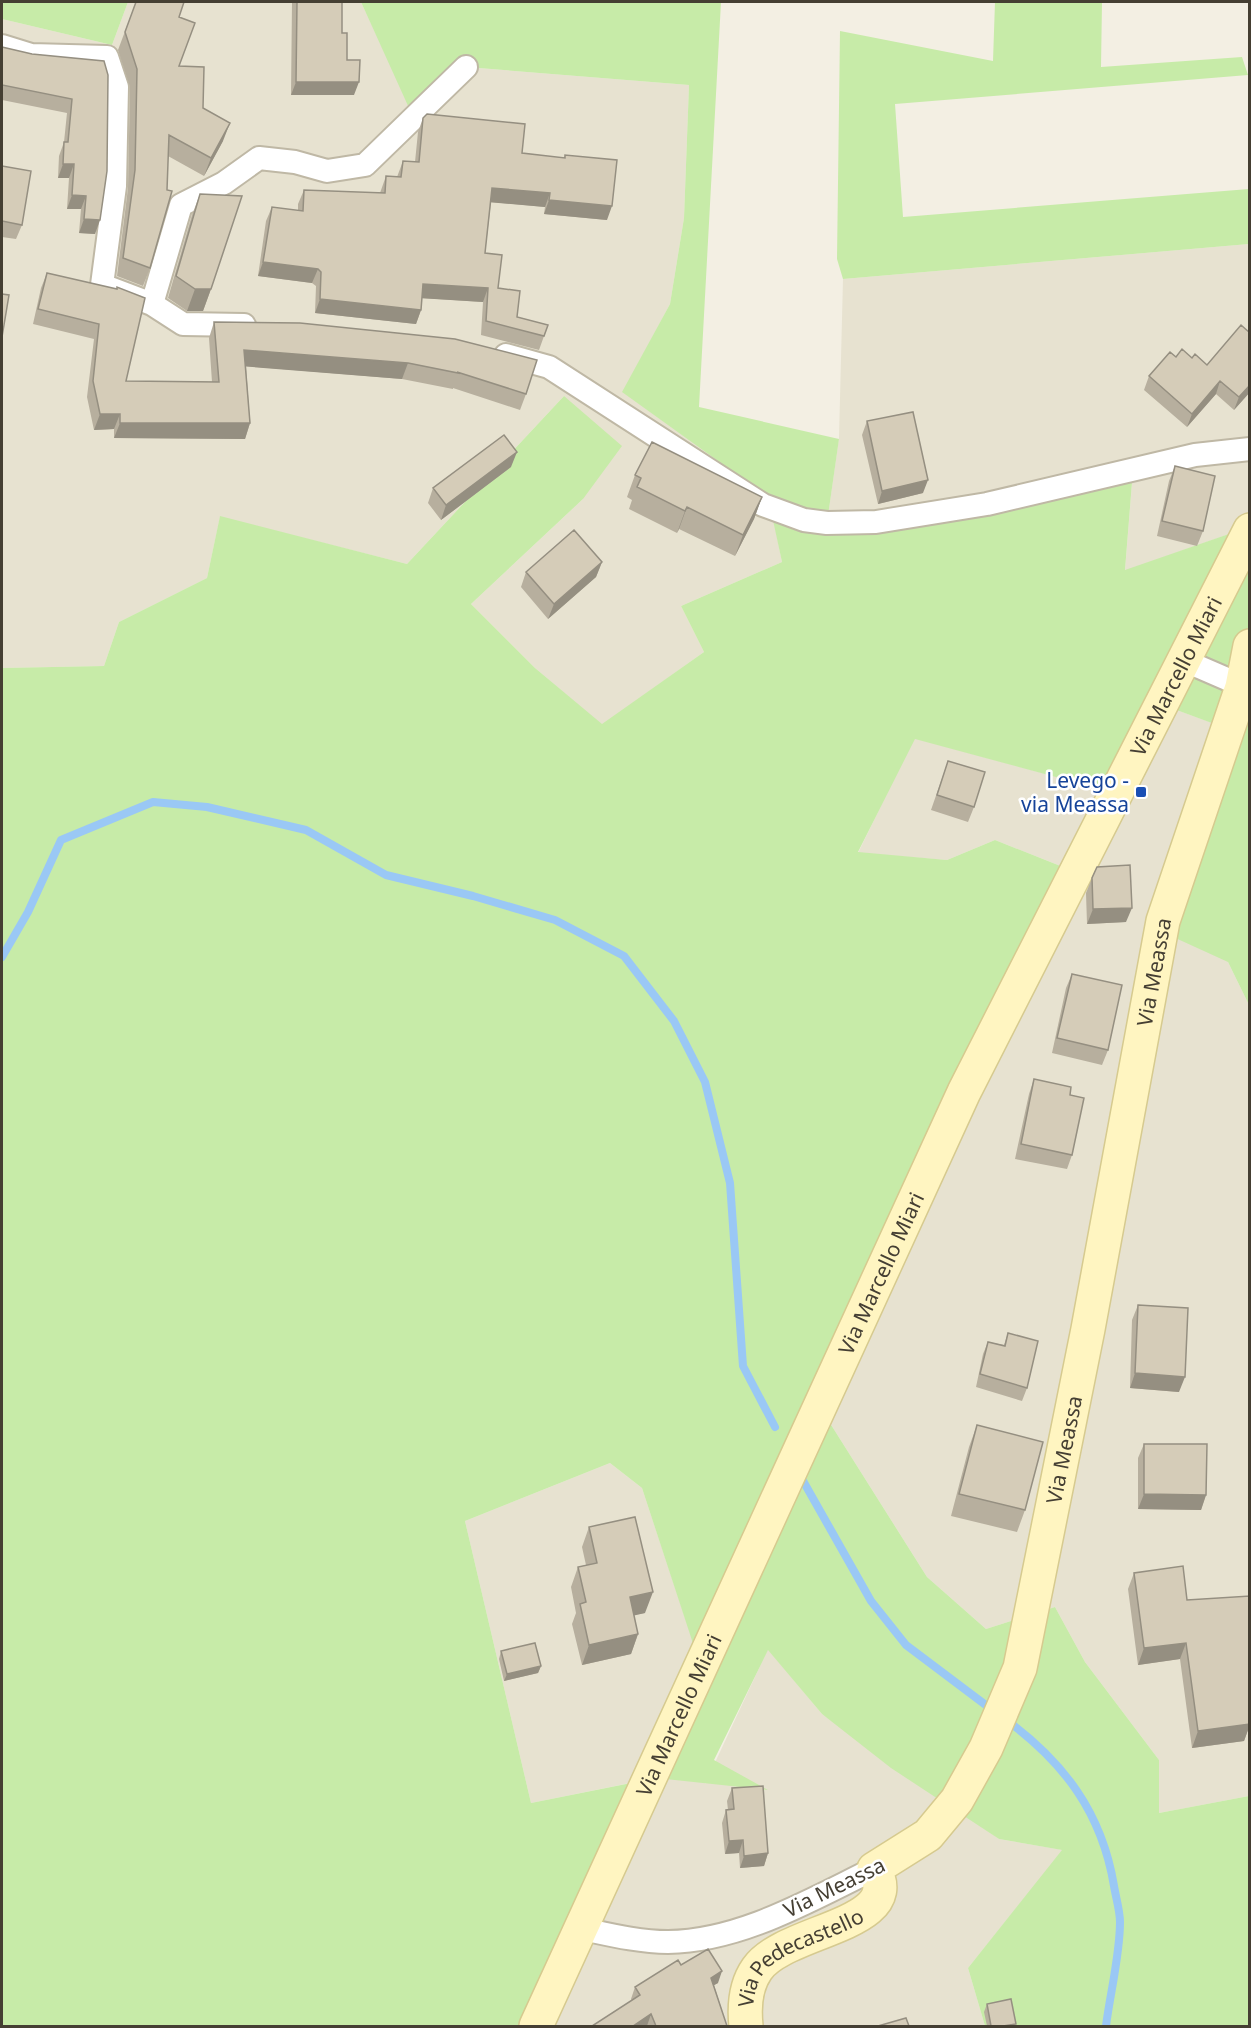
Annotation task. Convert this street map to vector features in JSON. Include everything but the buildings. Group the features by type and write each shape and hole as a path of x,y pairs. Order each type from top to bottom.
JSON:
{"main road":[{"name":"Via Marcello Miari","path":"536,2026 583,1929 964,1092 1250,530"},
{"name":"Via Meassa","path":"874,1869 928,1835 957,1800 986,1748 1020,1668 1089,1329 1163,921 1246,688 1250,646"},
{"name":"Via Pedecastello","path":"746,2026 750,1981 758,1967 788,1944 858,1918 874,1905 880,1887 874,1869"}],"street":[{"path":"2,46 32,54 107,57 117,87 115,186 102,285 152,304 183,324 261,325"},
{"path":"152,304 181,205 224,183 259,158 295,162 327,171 365,165 466,67"},
{"path":"484,350 549,367 763,505 804,520 827,523 876,522 976,506 1195,455 1250,449"},
{"path":"1183,660 1246,688"},
{"name":"Via Meassa","path":"583,1929 668,1942 703,1939 734,1931 791,1909 874,1869"}],"shaded area":[{"path":"128,2 361,2 415,118 466,67 689,85 684,218 670,304 623,392 769,497 782,562 681,606 704,652 602,725 535,668 471,604 583,499 564,396 407,564 220,517 207,578 119,622 104,666 2,668 2,19 112,45"},
{"path":"1249,244 1249,527 1125,571 1133,470 827,523 839,438 843,279"},
{"path":"1163,705 1229,729 1228,962 1249,1005 1249,1796 1159,1813 1159,1760 1085,1662 1055,1607 986,1629 927,1577 828,1420 1083,875 995,840 947,860 858,853 914,738 1068,780 1119,798"},
{"path":"610,1463 642,1488 709,1690 705,1784 768,1649 822,1714 999,1839 1063,1850 968,1968 985,2026 546,2026 655,1778 531,1803 465,1521"}],"green space":[{"path":"2,2 128,2 112,45 2,19"},
{"path":"361,2 721,2 699,407 839,439 827,523 1133,470 1125,570 1249,527 1249,1005 1228,962 1171,936 1228,729 1163,705 1119,798 1067,780 915,739 858,852 947,860 995,840 1083,875 828,1420 927,1577 986,1629 1055,1607 1085,1662 1159,1760 1159,1813 1249,1796 1249,2026 985,2026 968,1968 1062,1850 999,1839 891,1768 822,1714 768,1650 714,1760 768,1790 656,1778 546,2026 2,2026 2,668 104,666 119,622 207,578 220,516 407,564 564,396 622,446 583,499 471,604 535,668 602,724 704,652 681,606 782,562 768,497 622,392 670,304 684,218 689,85 466,67 414,119","holes":["610,1463 642,1488 704,1677 656,1778 531,1803 465,1521"]},
{"path":"995,2 1102,2 1101,67 1242,57 1248,75 895,104 903,217 1249,189 1249,244 843,279 837,259 840,31 993,61"}],"waterway":[{"path":"2,957 28,912 61,840 153,802 207,807 306,830 386,875 473,896 555,920 624,956 674,1021 705,1082 730,1183 743,1366 775,1427"},
{"path":"802,1479 871,1601 906,1645 995,1712"},
{"path":"1005,1719 1045,1753 1062,1771 1090,1812 1100,1835 1108,1860 1120,1922 1117,1961 1106,2026"}],"place":[{"name":"Levego - via Meassa","path":"1141,792"}]}
